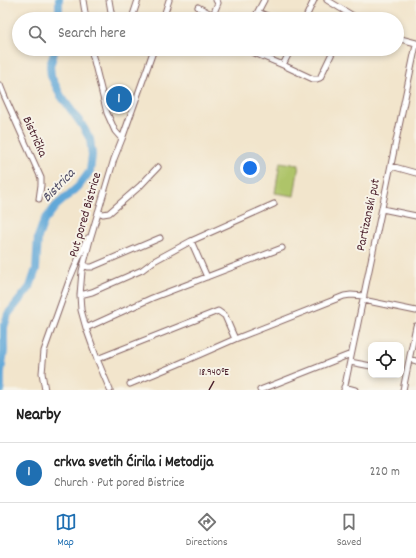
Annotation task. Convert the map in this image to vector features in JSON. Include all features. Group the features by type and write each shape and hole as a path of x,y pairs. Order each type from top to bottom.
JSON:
{"street":[{"path":"83,0 85,12"},
{"path":"109,0 111,12"},
{"path":"134,12 138,0"},
{"path":"165,12 169,0"},
{"path":"214,12 218,3 216,0"},
{"path":"258,12 264,0"},
{"path":"308,12 314,0"},
{"path":"328,0 347,12"},
{"path":"198,6 206,12"},
{"path":"404,40 416,44"},
{"name":"Partizanski put","path":"344,389 414,62 416,44"},
{"path":"92,56 107,113 115,131 122,139"},
{"name":"Put pored Bistrice","path":"110,390 96,359 86,328 80,295 82,268 114,159 152,56"},
{"path":"262,56 317,79 320,78 331,56"},
{"path":"283,65 288,56"},
{"name":"Bistrička","path":"0,85 40,178 41,185 39,199"},
{"path":"391,166 416,172"},
{"path":"98,212 103,214 109,213 140,186 158,167"},
{"path":"80,295 92,292 142,270 154,261 191,241 274,204"},
{"path":"382,209 416,216"},
{"path":"45,390 42,374 44,351 74,268 85,243 91,236"},
{"path":"74,268 92,267 160,238"},
{"path":"191,241 207,277"},
{"path":"86,328 152,298 282,248"},
{"path":"130,384 235,339 344,296 351,295 416,311"},
{"path":"96,359 218,311 225,316 235,339"},
{"path":"404,373 410,358 416,326"},
{"path":"260,390 351,354"},
{"path":"410,358 416,361"},
{"path":"350,362 368,365"},
{"path":"403,390 404,378"},
{"path":"344,389 355,390"}],"green space":[{"path":"280,162 299,165 294,196 275,193"}],"waterway":[{"name":"Bistrica","path":"59,0 59,12"},
{"name":"Bistrica","path":"1,390 4,327 8,314 30,287 36,269 38,237 44,221 56,206 79,186 90,171 92,155 90,139 61,96 51,76 50,66 53,56"},
{"name":"Bistrica","path":"0,324 4,327"}],"place":[{"name":"crkva svetih Ćirila i Metodija","path":"119,99"}]}
